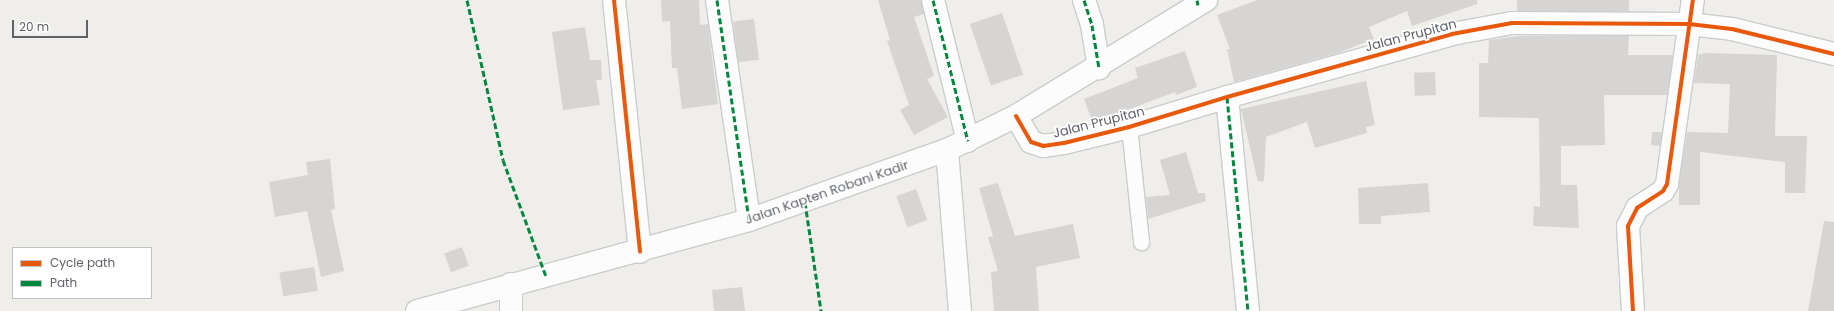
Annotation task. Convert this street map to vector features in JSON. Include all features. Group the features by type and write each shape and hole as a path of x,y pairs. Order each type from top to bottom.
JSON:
{"street":[{"path":"614,0 640,252"},
{"path":"717,0 749,220"},
{"path":"933,0 968,141"},
{"path":"1084,0 1092,25 1099,68"},
{"path":"1632,311 1628,226 1637,208 1663,191 1667,184 1693,0"},
{"name":"Jalan Kapten Robani Kadir","path":"417,311 511,284 640,252 749,220 947,150 968,141 1016,116 1099,68 1201,2"},
{"name":"Jalan Prupitan","path":"1016,116 1031,142 1043,146 1129,127 1227,97 1485,27 1512,23 1689,24 1732,29 1834,54"},
{"path":"1227,97 1248,311"},
{"path":"947,150 960,311"},
{"path":"511,284 511,311"}],"lane":[{"path":"1129,127 1141,242"}],"building":[{"path":"661,0 699,0 700,25 708,24 718,104 682,109 677,68 672,68 670,21 662,22"},
{"path":"878,0 921,0 924,14 914,17 934,76 927,79 948,117 914,135 900,110 909,105 887,41 890,40"},
{"path":"1257,0 1477,0 1477,4 1412,26 1407,11 1369,27 1374,39 1338,53 1234,82 1227,49 1230,49 1217,15"},
{"path":"1517,0 1629,0 1629,11 1517,11"},
{"path":"1002,13 1023,74 991,86 970,24"},
{"path":"754,19 759,60 738,62 733,22"},
{"path":"585,27 590,60 601,60 602,80 596,80 600,105 563,110 552,32"},
{"path":"1519,36 1629,36 1628,55 1673,55 1667,95 1604,95 1605,145 1561,146 1561,185 1577,185 1579,228 1533,226 1534,206 1540,207 1539,118 1479,117 1479,63 1488,63 1489,40"},
{"path":"1185,51 1197,87 1176,95 1175,92 1093,123 1084,99 1138,78 1135,68"},
{"path":"1706,53 1777,55 1775,136 1807,136 1805,193 1785,193 1785,162 1700,152 1700,205 1679,205 1679,185 1687,132 1728,133 1730,84 1694,83 1698,55"},
{"path":"1435,72 1436,95 1415,96 1414,73"},
{"path":"1366,81 1375,125 1366,127 1367,133 1315,148 1307,122 1266,137 1264,181 1258,182 1241,109"},
{"path":"1652,132 1662,132 1660,146 1651,145"},
{"path":"1186,152 1198,193 1205,193 1206,201 1148,219 1146,197 1170,195 1160,160"},
{"path":"330,159 335,209 331,210 344,271 321,277 307,211 275,217 269,182 308,175 306,162"},
{"path":"998,183 1015,236 1073,224 1080,258 1036,267 1039,311 994,311 991,272 998,271 988,237 993,236 979,188"},
{"path":"1428,183 1430,212 1381,216 1381,224 1359,224 1358,188"},
{"path":"916,189 927,220 908,227 896,196"},
{"path":"1824,221 1834,222 1834,311 1808,311"},
{"path":"462,247 469,266 451,272 444,253"},
{"path":"314,267 318,291 283,296 279,272"},
{"path":"742,287 745,311 714,311 712,290"}],"marked path":[{"path":"467,0 503,160 546,276"},
{"path":"717,0 749,220"},
{"path":"933,0 968,141"},
{"path":"1084,0 1092,25 1099,68"},
{"path":"1197,0 1198,5"},
{"path":"1227,97 1248,311"},
{"path":"805,202 821,311"}],"cycle path":[{"path":"614,0 640,252"},
{"path":"1633,311 1628,226 1637,208 1663,191 1667,184 1693,0"},
{"path":"1016,116 1031,142 1043,146 1064,143 1129,127 1227,97 1452,34 1512,23 1689,24 1732,29 1834,54"}]}
